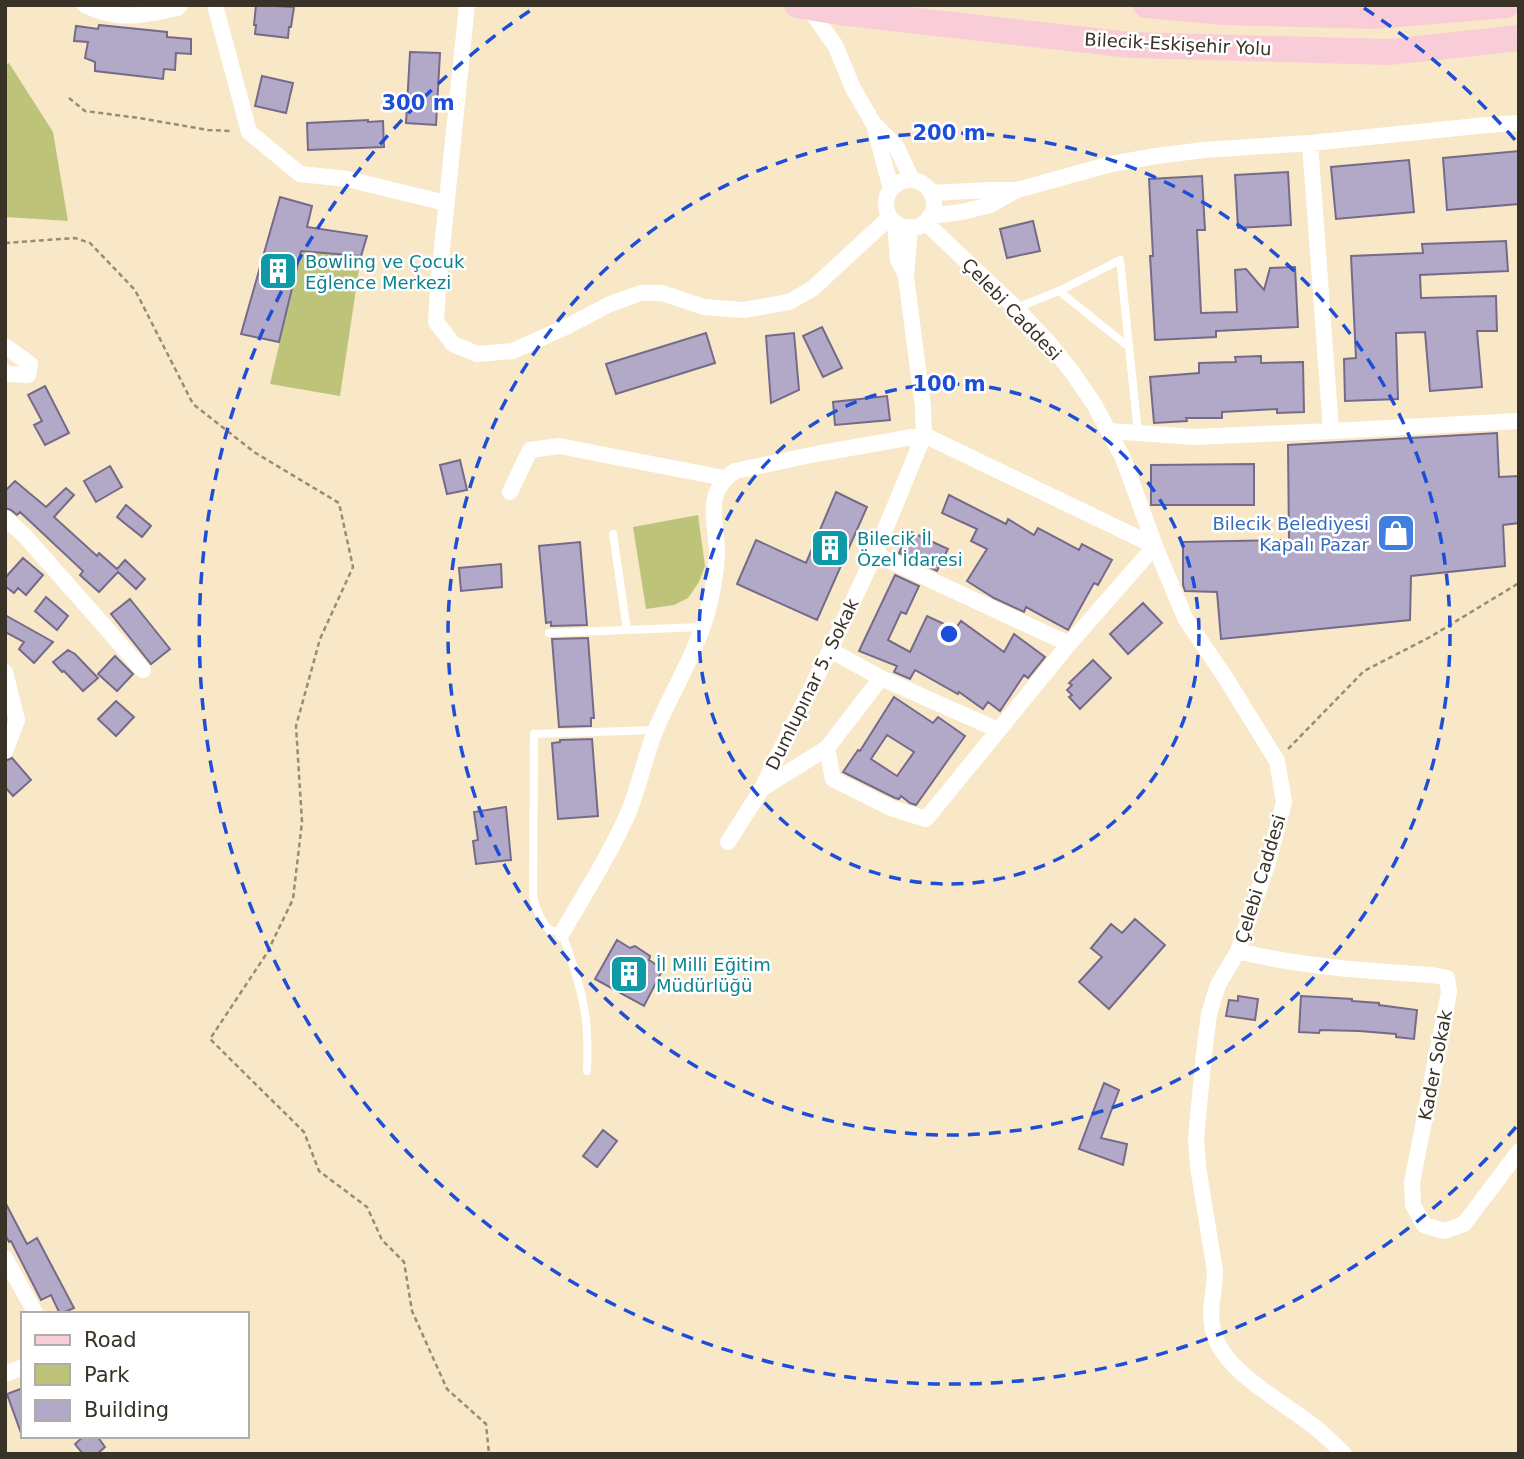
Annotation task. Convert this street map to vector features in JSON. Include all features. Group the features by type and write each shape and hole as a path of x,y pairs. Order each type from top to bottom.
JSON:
{"main road":[{"name":"Bilecik-Eskişehir Yolu","path":"1146,5 1224,12 1374,16 1506,5"},
{"name":"Bilecik-Eskişehir Yolu","path":"802,6 1130,45 1389,52 1519,38"}],"street":[{"path":"85,5 99,12 135,17 177,8 180,5"},
{"path":"215,5 249,132 300,174 347,179 446,203"},
{"path":"467,5 436,322 453,344 477,354 513,351 610,304 641,293 662,293 704,307 744,310 789,302 910,221 933,200 926,186 912,180 904,180 891,189 886,202 887,210 910,221 990,205 1017,190 1111,164 1156,156 1519,123"},
{"path":"802,6 835,46 853,89 873,123 896,146 912,180"},
{"path":"873,123 891,189"},
{"path":"1310,143 1331,431"},
{"path":"931,193 1017,190"},
{"name":"Dumlupınar 5. Sokak","path":"728,842 761,790 830,650 875,554 924,435 923,407 906,278 910,221"},
{"name":"Çelebi Caddesi","path":"910,221 1016,308 1049,343 1094,404 1123,458 1185,618 1277,761 1284,802 1268,862 1238,951 1219,985 1209,1014 1204,1054 1196,1138 1215,1272 1212,1328 1215,1341 1230,1363 1314,1426 1344,1454"},
{"path":"5,346 30,364 28,375 5,372"},
{"path":"1110,431 1194,437 1518,418"},
{"path":"562,933 629,810 656,730 704,627 717,554 713,503 724,478 735,471 924,435 1155,546 1069,644 926,819 891,808 833,779 827,748"},
{"path":"510,492 530,450 559,446 724,478"},
{"path":"5,518 24,535 144,670"},
{"path":"5,526 24,535"},
{"path":"875,554 1069,644"},
{"path":"830,650 881,678 998,730"},
{"path":"5,672 17,720 5,751"},
{"path":"761,790 827,748 881,678"},
{"name":"Kader Sokak","path":"1238,951 1337,969 1447,978 1450,992 1412,1183 1413,1206 1424,1225 1444,1231 1464,1224 1519,1151"},
{"path":"5,1258 35,1312"}],"lane":[{"path":"1016,308 1059,291 1120,260 1138,433"},
{"path":"1059,291 1129,347"},
{"path":"613,534 627,630"},
{"path":"549,633 704,627"},
{"path":"587,1070 588,1048 583,1002 562,933 549,930 535,906 534,734 656,730"}],"path":[{"path":"69,98 85,111 208,130 249,132"},
{"path":"5,243 75,238 90,243 135,290 193,404 254,452 339,503 353,567 320,639 296,726 302,822 293,899 267,953 211,1039 304,1132 319,1171 367,1207 382,1240 404,1262 412,1311 447,1389 486,1424 489,1454"},
{"path":"1277,761 1364,671 1430,637 1519,583"}],"green space":[{"path":"9,63 53,132 68,221 5,217 5,66"},
{"path":"301,251 361,256 340,396 270,384"},
{"path":"698,515 705,566 699,582 688,598 674,605 646,609 633,527"}],"building":[{"path":"256,5 294,7 288,38 255,34"},
{"path":"99,25 167,32 167,37 191,39 191,54 176,53 175,70 164,69 163,79 95,71 95,62 85,58 88,42 74,41 76,26 98,29"},
{"path":"410,52 440,53 436,125 406,123"},
{"path":"262,76 293,83 286,113 255,106"},
{"path":"383,121 384,147 308,150 307,123"},
{"path":"1519,151 1519,204 1447,210 1443,158"},
{"path":"1409,160 1414,212 1336,219 1331,167"},
{"path":"1288,172 1291,225 1238,228 1235,175"},
{"path":"1202,176 1205,230 1197,230 1201,313 1237,312 1235,270 1246,269 1264,290 1270,268 1295,267 1298,327 1216,331 1216,337 1155,340 1149,179"},
{"name":"Bowling ve Çocuk Eğlence Merkezi","path":"280,197 312,206 307,227 367,236 361,256 301,251 279,342 241,334"},
{"path":"1033,221 1040,251 1007,258 1000,229"},
{"path":"1506,241 1508,271 1420,275 1421,298 1496,296 1497,331 1477,331 1482,387 1430,391 1425,332 1396,333 1398,399 1345,401 1344,359 1356,358 1351,256 1423,253 1422,244"},
{"path":"822,327 842,368 823,377 803,336"},
{"path":"706,333 715,363 616,394 606,364"},
{"path":"794,333 799,390 771,403 766,336"},
{"path":"1261,356 1261,363 1303,362 1304,412 1277,413 1277,409 1222,412 1222,418 1186,418 1187,421 1154,423 1150,377 1199,373 1199,363 1236,362 1235,357"},
{"path":"45,386 69,433 45,445 34,425 42,421 28,395"},
{"path":"887,396 890,420 835,425 833,402"},
{"name":"Bilecik Belediyesi Kapalı Pazar","path":"1497,433 1499,477 1519,476 1519,523 1503,525 1505,566 1411,576 1410,620 1221,639 1217,592 1185,591 1183,542 1289,540 1288,445"},
{"path":"460,460 467,490 447,494 440,465"},
{"path":"1254,464 1254,505 1151,505 1151,465"},
{"path":"110,466 122,487 96,502 84,481"},
{"path":"15,481 46,507 66,488 74,495 54,517 97,556 99,553 117,569 125,560 145,579 136,589 118,572 99,592 80,575 83,571 20,512 17,515 5,508 5,491"},
{"name":"Bilecik İl Özel İdaresi","path":"836,492 867,507 817,620 737,584 756,540 806,563"},
{"path":"949,495 1006,524 1008,519 1034,535 1038,528 1079,550 1082,544 1112,560 1098,585 1094,583 1068,630 1026,607 1024,612 994,598 967,581 987,549 971,541 977,529 942,513"},
{"path":"126,505 151,526 142,537 117,517"},
{"path":"909,531 948,549 937,571 899,553"},
{"path":"580,542 587,625 551,626 551,622 546,623 539,546"},
{"path":"23,558 43,575 26,595 18,588 14,593 5,586 5,578"},
{"path":"501,564 502,587 461,591 459,568"},
{"path":"895,575 919,586 906,614 901,612 888,640 910,652 927,616 955,629 961,621 1004,652 1014,634 1045,657 1028,678 1024,675 1000,711 988,702 983,709 959,692 958,694 915,670 910,679 894,672 897,666 859,651"},
{"path":"46,597 68,616 57,630 35,611"},
{"path":"130,599 170,649 151,664 111,614"},
{"path":"1143,603 1162,623 1128,654 1110,634"},
{"path":"5,615 53,642 34,663 19,649 24,642 5,632"},
{"path":"588,638 594,718 591,718 591,726 559,727 552,639"},
{"path":"68,650 98,678 83,691 53,662"},
{"path":"115,656 133,674 117,691 98,674"},
{"path":"1093,660 1111,678 1080,709 1069,697 1072,695 1067,690 1072,685 1069,683"},
{"path":"894,697 933,723 938,717 965,736 916,805 901,796 899,799 895,798 843,772 858,750 860,751","holes":["887,735 914,752 897,776 871,759"]},
{"path":"116,701 134,717 116,736 98,719"},
{"path":"592,739 598,816 558,819 552,743 560,740"},
{"path":"12,758 31,780 13,796 5,787 5,761"},
{"path":"506,807 511,860 476,864 473,841 478,840 474,812"},
{"path":"1135,919 1165,945 1109,1009 1079,982 1102,957 1091,948 1111,924 1122,933"},
{"name":"İl Milli Eğitim Müdürlüğü","path":"617,940 630,948 635,946 663,969 644,1006 595,979"},
{"path":"1238,996 1258,999 1255,1020 1226,1016 1229,1000 1238,1001"},
{"path":"1301,996 1352,999 1417,1010 1414,1039 1396,1037 1396,1034 1359,1031 1299,1032"},
{"path":"1104,1083 1119,1090 1101,1138 1127,1144 1123,1165 1079,1149"},
{"path":"603,1130 617,1141 597,1167 583,1156"},
{"path":"5,1202 27,1244 37,1238 74,1308 59,1312 51,1295 41,1300 5,1234"},
{"path":"21,1389 21,1433 7,1394"},
{"path":"82,1438 98,1438 105,1447 97,1454 83,1454 75,1444"}],"place":[{"name":"Bowling ve Çocuk Eğlence Merkezi","path":"278,271"},
{"name":"Bilecik Belediyesi Kapalı Pazar","path":"1396,533"},
{"name":"Bilecik İl Özel İdaresi","path":"830,548"},
{"name":"İl Milli Eğitim Müdürlüğü","path":"629,974"}]}
